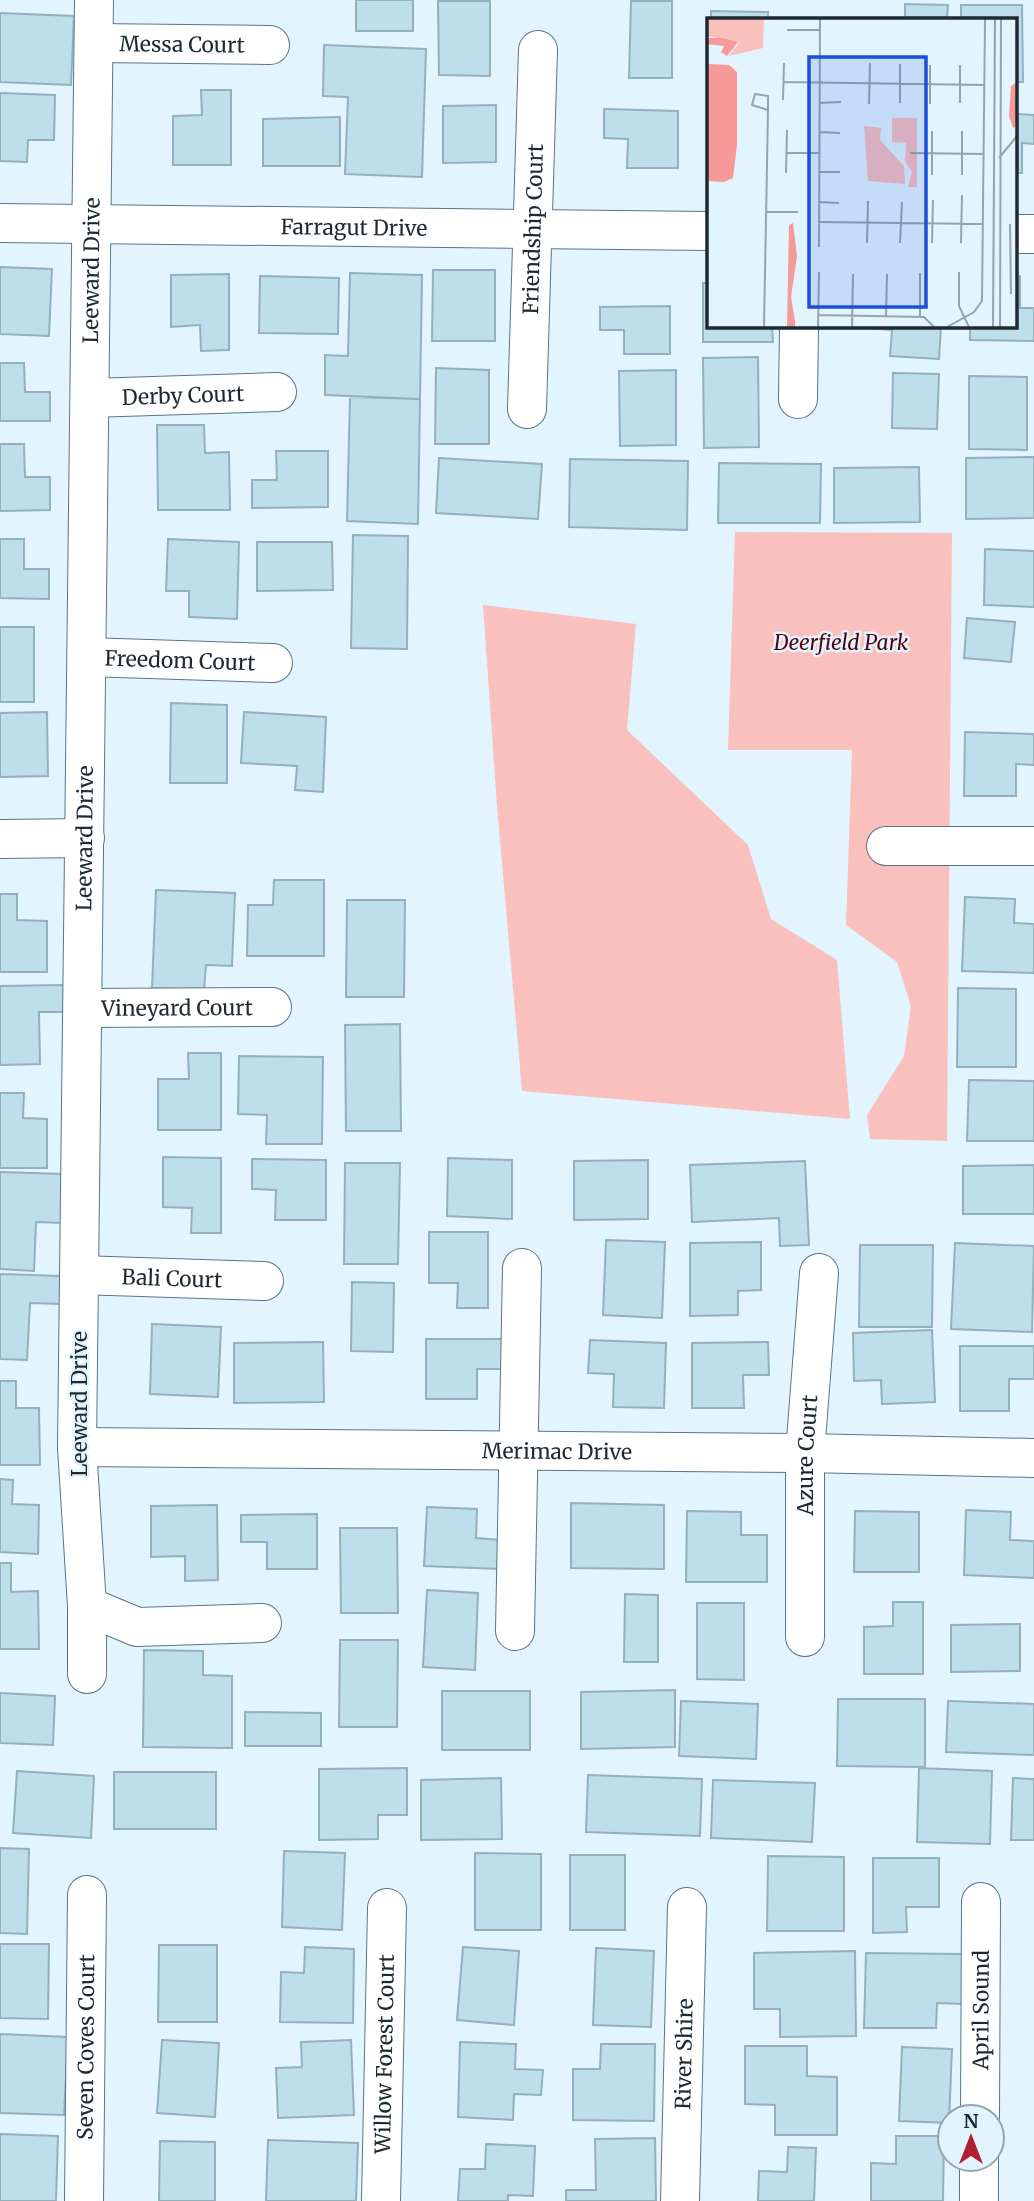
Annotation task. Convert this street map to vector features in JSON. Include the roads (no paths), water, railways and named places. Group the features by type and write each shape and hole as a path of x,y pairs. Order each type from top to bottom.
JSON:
{"street":[{"name":"Leeward Drive","path":"88,1674 87,1606 77,1447 94,0"},
{"name":"Messa Court","path":"94,43 270,45"},
{"name":"Friendship Court","path":"527,410 538,50"},
{"name":"Farragut Drive","path":"0,223 707,231"},
{"path":"1016,234 1034,234"},
{"path":"798,399 799,327"},
{"name":"Derby Court","path":"90,398 277,393"},
{"name":"Freedom Court","path":"87,657 273,663"},
{"path":"0,839 85,838"},
{"path":"886,846 1034,846"},
{"name":"Vineyard Court","path":"83,1008 272,1007"},
{"path":"515,1631 522,1268"},
{"name":"Azure Court","path":"805,1637 805,1452 819,1273"},
{"name":"Bali Court","path":"79,1275 264,1281"},
{"name":"Merimac Drive","path":"77,1447 805,1452 1034,1458"},
{"path":"87,1606 137,1627 262,1623"},
{"name":"Seven Coves Court","path":"84,2201 87,1895"},
{"name":"April Sound","path":"980,2103 981,1902"},
{"name":"River Shire","path":"680,2201 687,1907"},
{"name":"Willow Forest Court","path":"380,2201 387,1909"},
{"path":"979,2173 979,2201"}],"park label":[{"name":"Deerfield Park","path":"841,642"}]}
